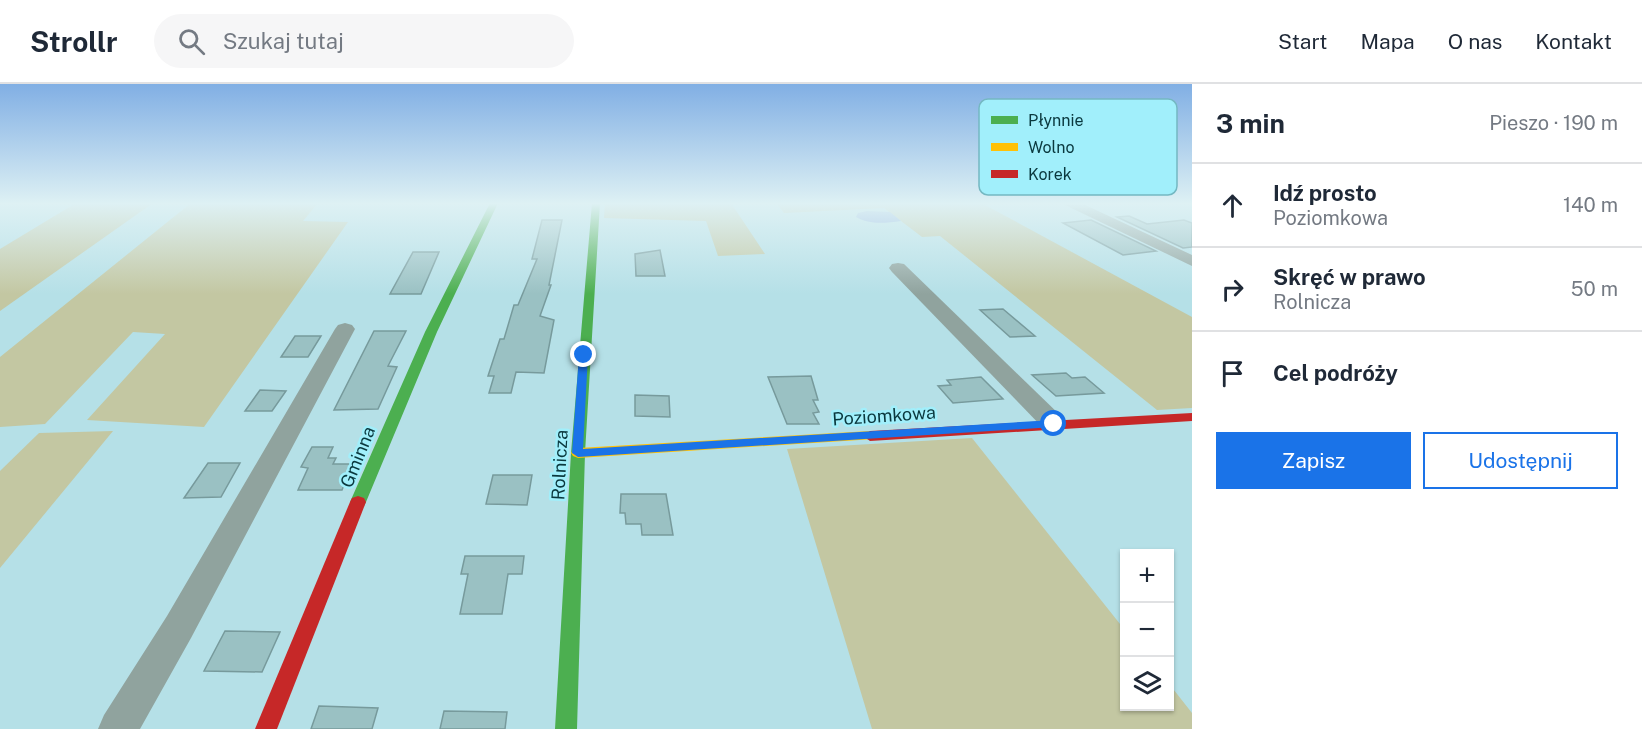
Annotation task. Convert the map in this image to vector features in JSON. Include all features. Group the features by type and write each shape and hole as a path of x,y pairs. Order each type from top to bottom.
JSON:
{"street":[{"name":"Gminna","path":"266,729 404,394 478,233"},
{"name":"Rolnicza","path":"566,729 578,453 594,233"},
{"path":"1132,233 1192,261"},
{"path":"898,268 1054,424"},
{"path":"118,729 179,627 345,329"},
{"name":"Poziomkowa","path":"578,453 1192,417"}],"green space":[{"path":"26,233 110,233 0,311 0,249"},
{"path":"154,233 340,233 204,427 87,420 165,334 133,332 45,424 0,427 0,357"},
{"path":"710,233 751,233 765,254 718,256"},
{"path":"917,233 1037,233 1192,317 1192,408 1157,410 940,236 922,237"},
{"path":"113,431 0,568 0,471 39,433"},
{"path":"972,438 1120,624 1120,711 1174,711 1174,690 1192,713 1192,729 872,729 787,449"}],"building":[{"path":"539,233 559,233 549,285 551,285 540,316 554,320 544,373 516,372 511,393 489,393 494,376 488,376 500,339 504,339 514,305 518,305 537,259 532,259"},
{"path":"1082,233 1118,233 1156,251 1123,255"},
{"path":"1151,233 1192,233 1192,247 1183,248"},
{"path":"660,250 665,276 636,276 635,254"},
{"path":"413,252 439,252 421,294 390,294"},
{"path":"1003,309 1035,336 1010,337 980,310"},
{"path":"374,331 406,331 388,366 397,367 378,409 334,410"},
{"path":"295,336 321,336 308,357 281,357"},
{"path":"1066,373 1072,378 1085,377 1104,393 1056,396 1032,375"},
{"path":"811,376 818,400 813,400 819,412 813,413 819,424 787,424 768,377"},
{"path":"981,377 1003,399 953,403 938,386 951,385 947,380"},
{"path":"260,390 286,391 272,411 245,411"},
{"path":"635,395 669,396 670,417 635,416"},
{"path":"312,447 333,447 328,458 336,458 333,464 352,464 342,490 298,490 308,468 301,467"},
{"path":"208,463 240,463 221,497 184,498"},
{"path":"493,475 532,475 527,505 486,504"},
{"path":"621,494 666,494 673,535 642,535 641,524 626,524 625,513 620,513"},
{"path":"465,556 524,556 522,574 508,574 502,614 460,614 468,574 461,574"},
{"path":"225,631 280,632 262,672 204,671"},
{"path":"319,706 378,708 372,729 311,729"},
{"path":"444,711 507,712 505,729 440,729"}],"traffic: fast":[{"path":"358,502 431,332 479,233"},
{"path":"566,729 578,453 594,233"}],"traffic: slow":[{"path":"578,453 870,436"}],"traffic: jam":[{"path":"870,436 1192,417"},
{"path":"266,729 358,502"}],"route":[{"path":"584,355 578,453 1054,424"}]}
